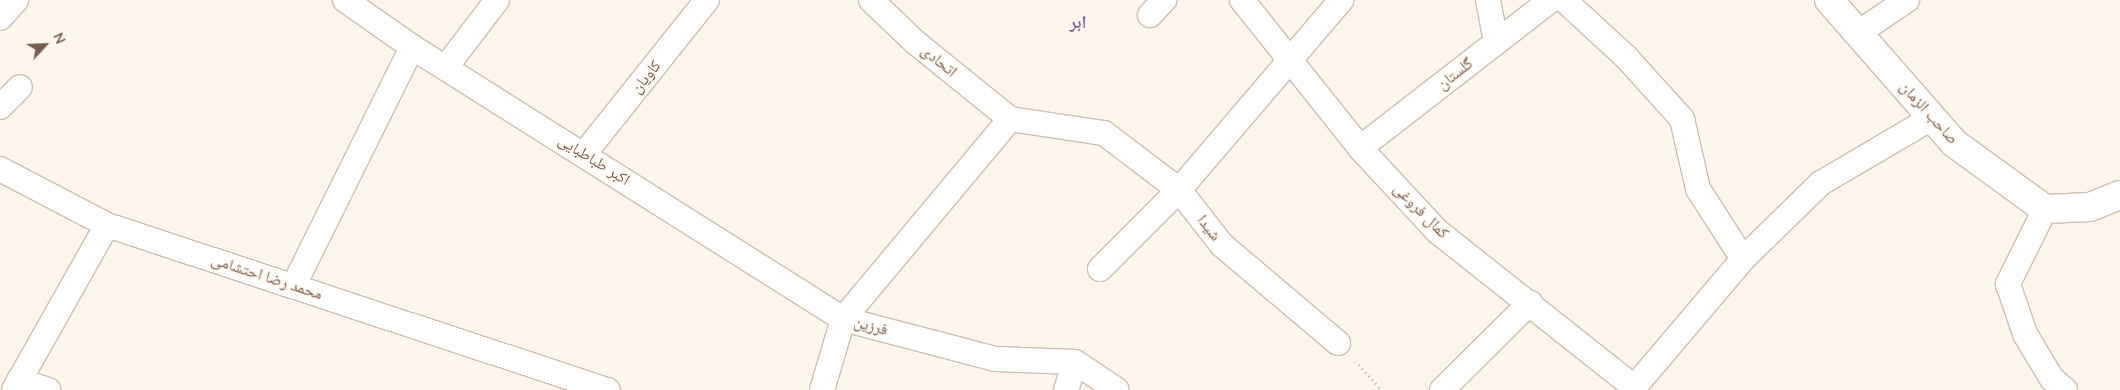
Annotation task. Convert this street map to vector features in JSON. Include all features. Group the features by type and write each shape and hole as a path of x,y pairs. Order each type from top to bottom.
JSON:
{"street":[{"path":"0,18 16,0"},
{"name":"اکبر طباطبایی","path":"345,0 412,47 843,319"},
{"path":"446,67 497,0"},
{"name":"کاویان","path":"584,154 707,0"},
{"name":"اتحادی","path":"871,0 915,42 1010,119"},
{"name":"کمال فروغی","path":"1242,0 1290,57 1360,148 1437,231 1530,303 1633,389"},
{"path":"1100,270 1179,190 1290,57 1341,0"},
{"path":"1488,0 1496,42"},
{"name":"گلستان","path":"1360,148 1551,0"},
{"path":"1564,0 1626,57 1682,118 1698,190 1743,259"},
{"name":"صاحب الزمان","path":"1829,0 1954,142 2045,209"},
{"path":"1858,33 1907,0"},
{"path":"294,285 412,47"},
{"path":"0,107 20,87"},
{"path":"1633,389 1743,259 1821,183 1932,118"},
{"name":"شیدا","path":"1010,119 1104,133 1179,190 1222,245 1338,343"},
{"name":"فرزین","path":"1010,119 843,319 996,359 1075,362"},
{"name":"محمد رضا احتشامی","path":"0,170 107,225 294,285 607,390"},
{"path":"2065,390 2052,379 2025,334 2008,284 2045,209 2090,207 2120,195"},
{"path":"48,390 16,385 107,225"},
{"path":"1442,390 1530,303"},
{"path":"822,390 843,319"},
{"path":"1066,390 1075,362 1117,390"}],"path":[{"path":"1338,343 1382,390"}],"district":[{"name":"ابر","path":"1078,22"}]}
